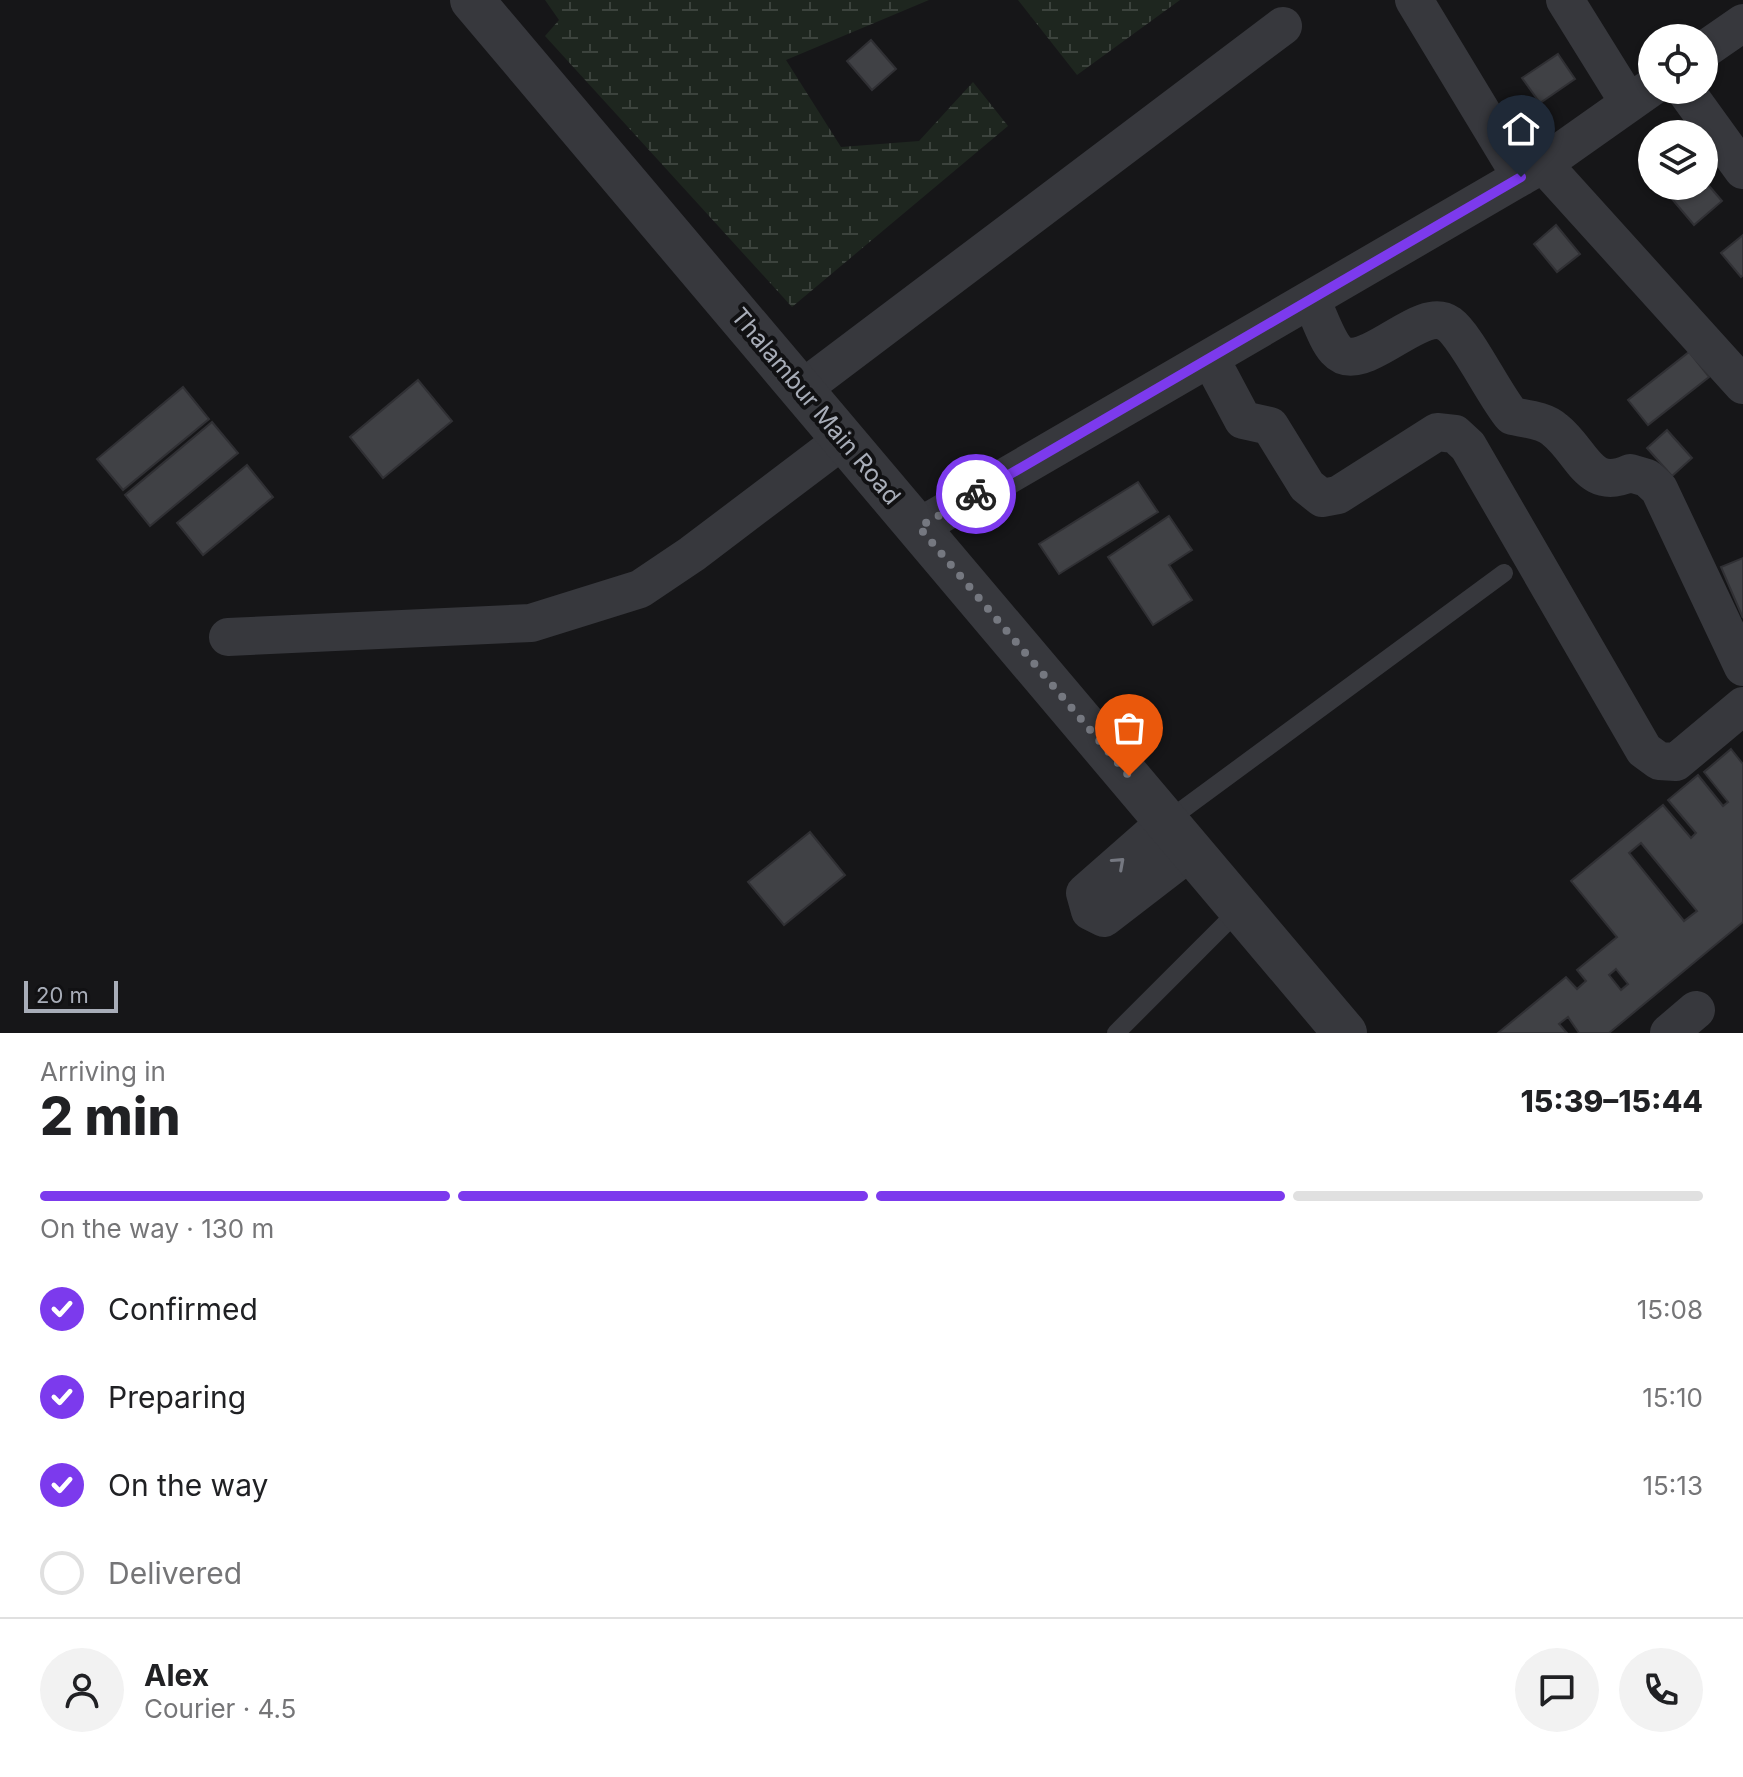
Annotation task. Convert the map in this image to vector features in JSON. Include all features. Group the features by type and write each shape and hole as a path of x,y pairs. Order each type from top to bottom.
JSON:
{"street":[{"name":"Thalambur Main Road","path":"472,0 1345,1033"},
{"path":"1414,0 1532,171 1743,385"},
{"path":"1565,0 1638,91"},
{"path":"1718,40 1743,23"},
{"path":"802,389 1283,26"},
{"path":"919,527 1532,171 1638,97"},
{"path":"1695,104 1743,170"},
{"path":"1311,300 1337,351 1349,357 1363,354 1431,319 1448,322 1460,336 1498,400 1512,416 1554,428 1596,475 1607,480 1630,473 1647,478 1659,489 1743,667"},
{"path":"1210,358 1243,420 1270,426 1307,486 1322,498 1338,495 1437,432 1455,434 1468,446 1644,750 1659,761 1676,762 1743,706"},
{"path":"1468,446 1512,416"},
{"path":"228,637 531,623 640,589 692,554 844,439"},
{"path":"1080,919 1104,918 1179,836"}],"lane":[{"path":"1179,836 1504,573"},
{"path":"1116,1033 1240,909"}],"green space":[{"path":"545,0 929,0 786,60 841,147 919,141 973,82 1008,126 792,307 545,36 559,20"},
{"path":"1018,0 1180,0 1077,75"}],"building":[{"path":"871,40 896,69 872,90 847,61"},
{"path":"1558,54 1575,79 1540,103 1522,78"},
{"path":"1718,196 1722,201 1694,225 1673,200 1718,200"},
{"path":"1556,225 1580,254 1557,272 1534,244"},
{"path":"1743,235 1743,275 1741,277 1721,253"},
{"path":"1689,352 1709,377 1648,425 1628,400"},
{"path":"418,380 452,421 383,478 350,437"},
{"path":"183,387 209,419 123,490 97,459"},
{"path":"212,422 238,453 150,526 125,495"},
{"path":"1667,430 1692,458 1672,476 1647,448"},
{"path":"247,465 273,497 203,555 177,523"},
{"path":"1138,482 1158,512 1059,574 1039,544"},
{"path":"1169,516 1192,550 1169,565 1192,600 1153,625 1108,557"},
{"path":"1743,558 1743,618 1721,567"},
{"path":"1731,749 1743,764 1743,922 1609,1033 1579,1033 1568,1017 1559,1024 1567,1033 1498,1033 1566,977 1577,989 1586,981 1577,970 1617,937 1571,881 1663,805 1691,838 1696,833 1668,800 1698,775 1723,806 1728,802 1704,772","holes":["1641,843 1697,911 1684,921 1629,853","1616,969 1628,984 1621,990 1609,975"]},
{"path":"810,832 845,875 784,925 748,882"}],"way so far":[{"path":"976,494 919,527 1129,776"}],"route":[{"path":"976,494 1521,177"}]}
